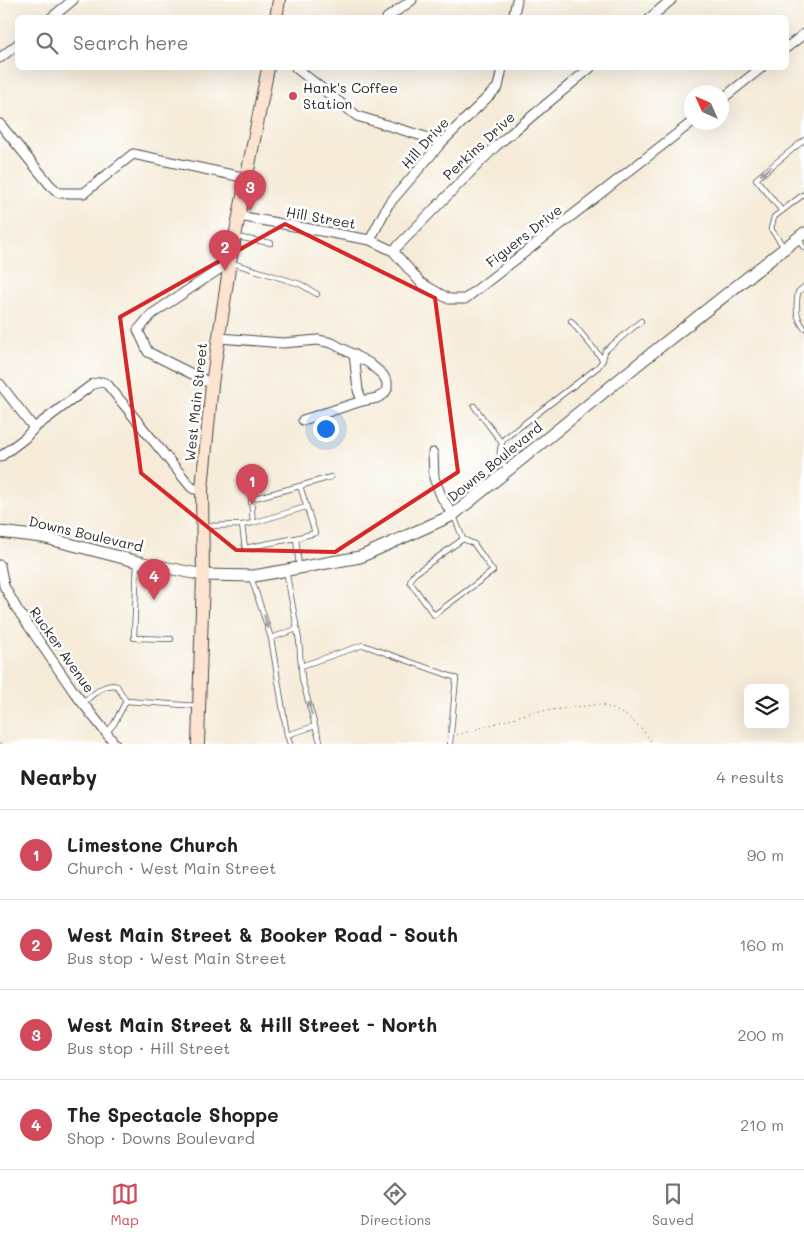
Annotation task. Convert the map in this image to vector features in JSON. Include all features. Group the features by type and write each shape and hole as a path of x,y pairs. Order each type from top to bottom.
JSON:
{"main road":[{"path":"276,15 279,0"},
{"name":"West Main Street","path":"198,744 203,575 202,489 212,384 230,262 268,70"}],"street":[{"path":"55,15 73,0"},
{"path":"391,15 412,0"},
{"path":"514,15 517,0"},
{"path":"654,15 671,0"},
{"path":"789,46 804,34"},
{"path":"0,58 15,46"},
{"path":"299,70 357,116 442,142"},
{"name":"Hill Drive","path":"370,240 388,205 442,142 498,87 502,70"},
{"name":"Perkins Drive","path":"393,250 496,146 588,70"},
{"path":"729,94 759,70"},
{"path":"0,124 50,185 60,193 84,192 133,154 247,178"},
{"name":"Figuers Drive","path":"370,240 393,250 421,283 449,299 465,299 684,128"},
{"name":"Hill Street","path":"239,216 370,240"},
{"name":"Downs Boulevard","path":"0,532 42,537 136,561 203,575 251,576 360,557 453,515 785,248 802,240"},
{"path":"212,384 148,352 138,330 152,314 230,262"},
{"path":"219,338 283,343 318,340 332,343 369,363 383,375 387,382 387,389 384,394 377,398 303,420"},
{"path":"354,354 358,390 362,401"},
{"path":"0,457 25,438 34,428 93,384 99,382 105,383 191,487 202,489"},
{"path":"0,384 34,428"},
{"path":"433,454 434,478 442,498 453,515"},
{"name":"Rucker Avenue","path":"0,565 2,587 16,609 83,704 115,744"}],"lane":[{"path":"782,211 756,179 804,140"},
{"path":"785,248 771,229 774,217 804,194"},
{"path":"235,237 271,243"},
{"path":"230,262 300,284 317,294"},
{"path":"804,287 798,292 796,312 804,328"},
{"path":"571,321 603,360"},
{"path":"508,470 500,459 499,448 504,439 598,368 603,360 605,351 641,321"},
{"path":"474,406 502,443"},
{"path":"253,523 251,499 331,477"},
{"path":"242,525 245,548 315,533 300,486"},
{"path":"201,526 242,525 306,507"},
{"path":"453,515 463,539 474,544 493,570 434,614 410,582 414,575 463,539"},
{"path":"296,538 299,568"},
{"path":"136,561 134,638 171,639"},
{"path":"286,570 297,629 302,679 321,744"},
{"path":"251,576 271,638 290,744"},
{"path":"271,638 297,629"},
{"path":"301,666 363,645 456,678 450,744"},
{"path":"83,704 106,686 112,684 117,686 126,701"},
{"path":"126,701 200,706"},
{"path":"106,733 114,724 126,701"},
{"path":"287,735 315,726"}],"path":[{"path":"451,736 533,712 594,705 609,707 627,716 641,728 653,744"}],"highlighted area":[{"path":"285,224 435,298 458,472 335,552 236,550 141,473 120,317"}],"place":[{"name":"Hank's Coffee Station","path":"293,96"},
{"name":"West Main Street & Hill Street - North","path":"250,211"},
{"name":"West Main Street & Booker Road - South","path":"225,271"},
{"name":"Limestone Church","path":"252,505"},
{"name":"The Spectacle Shoppe","path":"154,600"}]}
